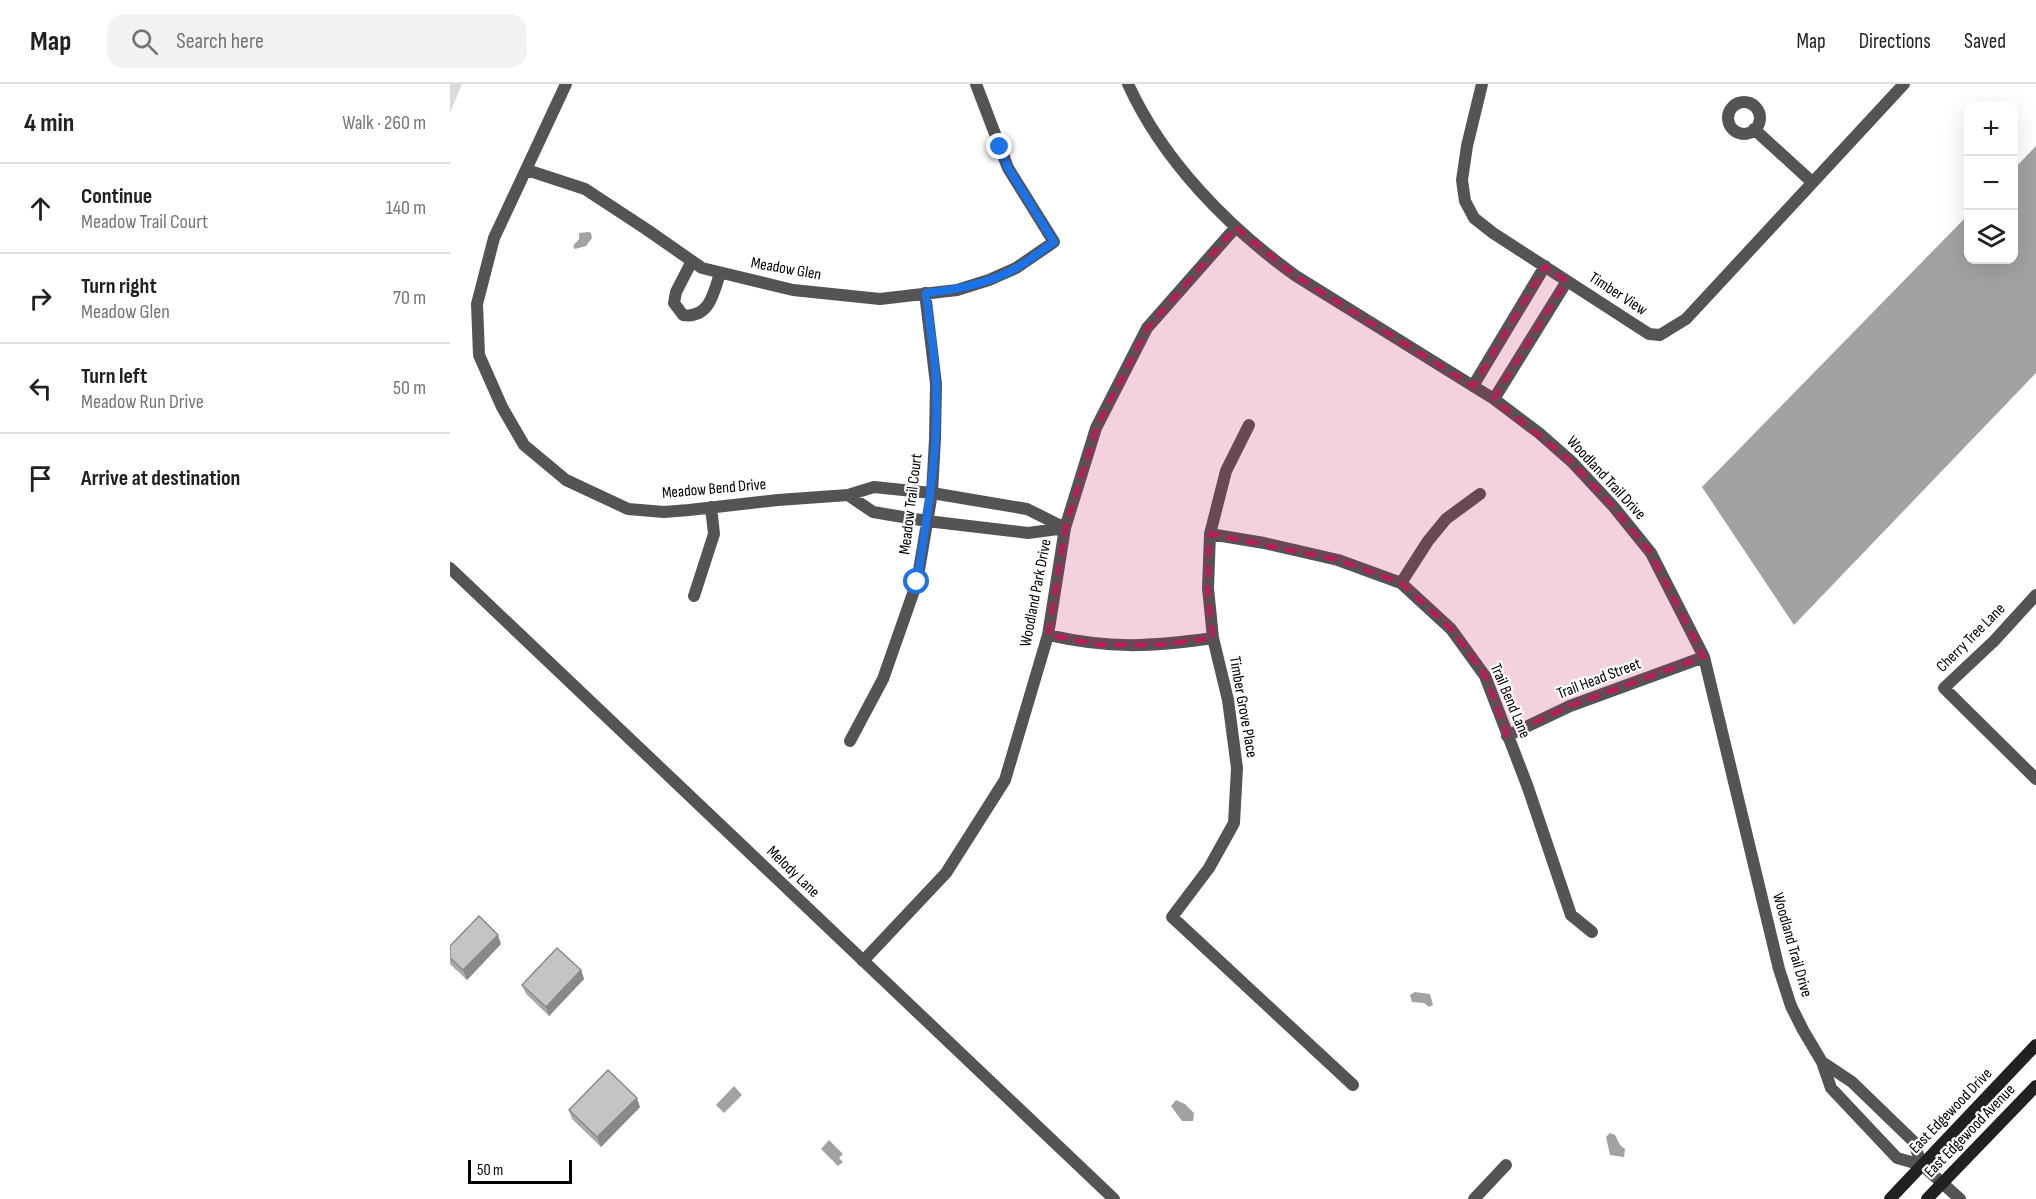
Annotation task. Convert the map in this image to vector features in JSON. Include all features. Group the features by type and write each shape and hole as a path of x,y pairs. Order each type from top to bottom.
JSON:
{"main road":[{"name":"East Edgewood Drive","path":"1890,1199 2036,1046"},
{"name":"East Edgewood Avenue","path":"1927,1199 2036,1086"}],"street":[{"name":"Meadow Bend Drive","path":"566,84 495,238 477,304 479,355 502,407 524,445 566,480 628,508 664,512 848,495 874,487 932,493 1028,509 1065,528"},
{"name":"Meadow Glen","path":"527,170 585,189 702,268 792,290 880,299 957,290 989,280 1016,268 1054,242 1008,168 976,84"},
{"name":"Woodland Trail Drive","path":"1128,84 1153,128 1191,183 1236,227 1296,276 1494,399 1539,433 1572,462 1613,506 1651,553 1704,657 1779,969 1799,1022 1821,1062 1831,1088 1897,1158 1922,1165"},
{"name":"Timber View","path":"1482,84 1467,146 1462,180 1466,201 1474,218 1493,233 1649,334 1660,335 1686,319 1904,84"},
{"path":"1754,129 1812,182"},
{"name":"Woodland Park Drive","path":"863,961 946,873 1005,780 1048,635 1065,528 1096,428 1147,328 1236,227"},
{"path":"693,261 676,292 674,303 683,315 694,317 704,312 720,273"},
{"path":"1473,386 1545,266"},
{"path":"1494,399 1568,281"},
{"name":"Meadow Trail Court","path":"850,741 883,679 917,582 932,493 936,384 926,293"},
{"name":"Timber Grove Place","path":"1249,425 1226,471 1210,534 1208,588 1213,638 1228,700 1237,768 1233,823 1209,868 1172,917 1353,1085"},
{"path":"1401,583 1428,541 1446,519 1480,494"},
{"path":"848,495 873,512 927,521 1028,533 1065,528"},
{"path":"694,596 714,534 711,507"},
{"name":"Trail Bend Lane","path":"1210,534 1316,554 1401,583 1451,629 1485,676 1527,785 1571,915 1592,932"},
{"name":"Melody Lane","path":"450,568 1114,1199"},
{"name":"Cherry Tree Lane","path":"2036,595 1994,641 1944,688 2036,779"},
{"path":"1048,635 1079,642 1126,646 1161,645 1213,638"},
{"name":"Trail Head Street","path":"1507,736 1570,706 1704,657"},
{"name":"Woodland Trail Drive","path":"1821,1062 1852,1082 1913,1141 1922,1165"},
{"path":"1474,1199 1506,1165"},
{"path":"1922,1165 1960,1199"}],"highlighted area":[{"path":"1236,227 1296,276 1473,386 1545,266 1567,281 1494,399 1572,462 1613,506 1651,553 1704,657 1570,706 1507,736 1485,676 1451,629 1401,583 1338,560 1210,534 1208,588 1213,638 1161,645 1100,645 1048,635 1065,528 1096,428 1147,328"}],"shaded area":[{"path":"450,84 462,84 450,113"},
{"path":"2036,146 2036,373 1794,625 1702,487 1964,219 1964,264 2018,264 2018,165"},
{"path":"589,232 592,238 586,246 575,249 573,246 579,239 579,233"},
{"path":"1415,992 1430,994 1433,1005 1429,1007 1424,1003 1412,1002 1410,995"},
{"path":"734,1086 742,1095 724,1113 716,1105"},
{"path":"1176,1100 1185,1104 1194,1113 1193,1121 1182,1121 1171,1106"},
{"path":"1610,1133 1615,1135 1625,1149 1624,1157 1610,1155 1606,1137"},
{"path":"829,1140 843,1154 839,1158 843,1162 838,1166 821,1149"}],"building":[{"path":"479,916 498,935 463,970 450,958 450,946"},
{"path":"557,948 581,970 546,1007 522,985"},
{"path":"608,1070 637,1098 597,1137 569,1110"}],"route":[{"path":"917,582 932,493 935,439 936,384 926,293 957,290 989,280 1016,268 1054,242 1008,168 1000,147"}]}
